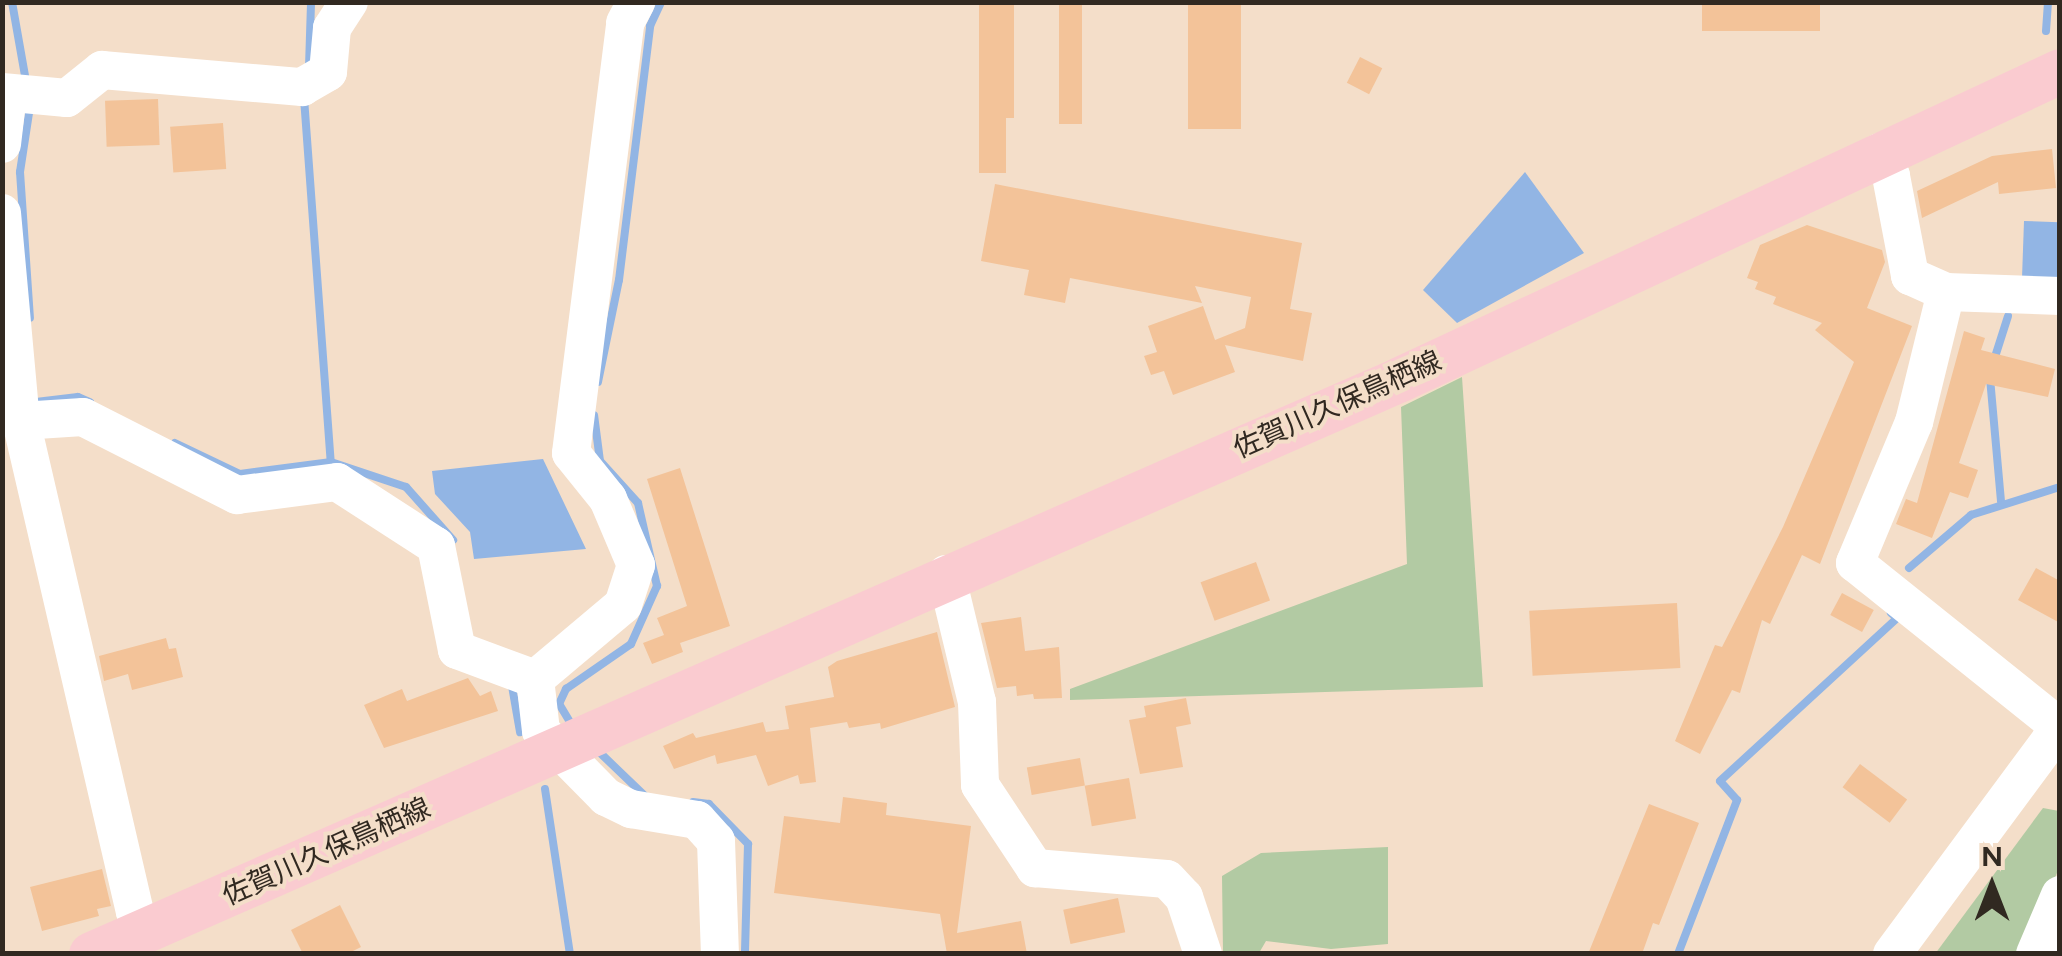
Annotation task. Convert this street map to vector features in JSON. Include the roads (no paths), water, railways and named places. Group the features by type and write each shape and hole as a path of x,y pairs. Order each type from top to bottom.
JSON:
{"main road":[{"name":"佐賀川久保鳥栖線","path":"91,954 146,933 946,574 1400,378 2060,71"}],"street":[{"path":"2,144 5,92 67,98 102,70 302,87 328,72 332,28 349,2"},
{"path":"536,679 624,605 636,565 608,499 571,452 625,24 636,2"},
{"path":"1880,152 1910,276 1946,292 2060,296"},
{"path":"2,213 21,421 134,912 146,933"},
{"path":"1892,954 2059,727 1855,563 1914,422 1946,292"},
{"path":"21,421 83,417 237,495 337,482 436,546 457,650 536,679"},
{"path":"946,574 977,702 980,786 1035,868 1167,879 1184,897 1203,954"},
{"path":"536,679 541,731 606,796 631,809 697,820 716,842 720,954"},
{"path":"2034,954 2060,895"}],"water":[{"path":"1525,172 1584,253 1457,323 1423,290"},
{"path":"2024,221 2059,222 2057,281 2022,280"},
{"path":"543,459 586,549 474,559 470,532 435,494 432,471"}],"waterway":[{"path":"12,2 26,81"},
{"path":"309,67 311,2"},
{"path":"598,382 619,280 650,26 661,2"},
{"path":"2046,31 2048,2"},
{"path":"304,98 331,462 406,487 453,540"},
{"path":"29,113 20,172 30,318"},
{"path":"1994,360 2008,316"},
{"path":"1990,378 2001,502"},
{"path":"36,402 78,397 90,402"},
{"path":"573,727 559,704 566,689 631,644 657,586 638,503 600,461 594,415"},
{"path":"175,443 240,474 331,462"},
{"path":"1909,568 1971,515 2060,487"},
{"path":"1678,954 1737,800 1720,781 1897,618 1891,613"},
{"path":"512,686 520,732"},
{"path":"594,747 645,796"},
{"path":"545,789 570,954"},
{"path":"693,802 709,804 748,844 745,954"}]}
